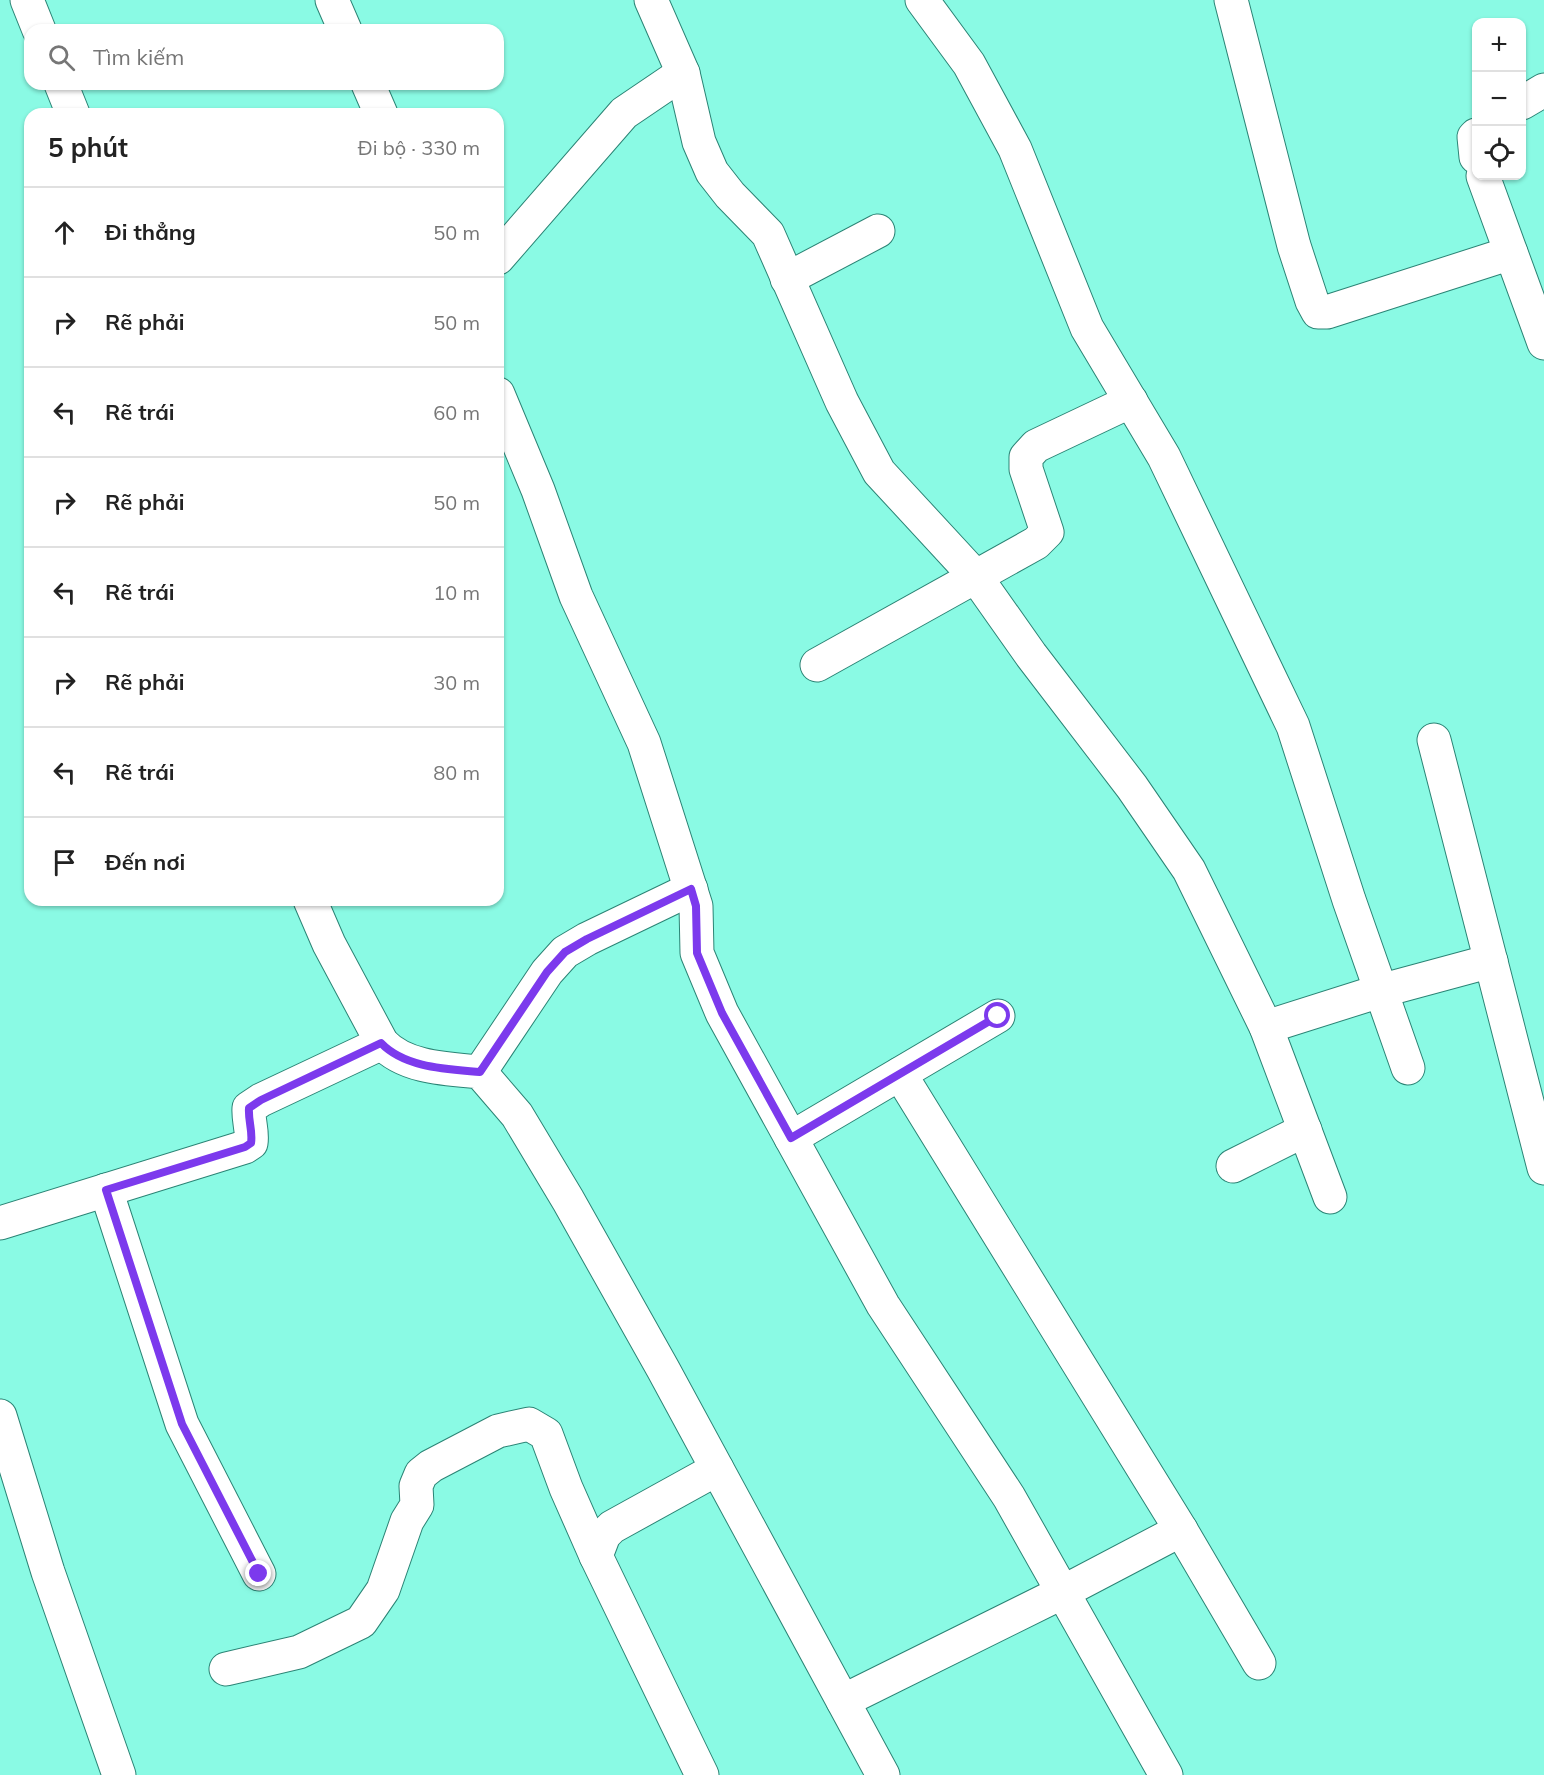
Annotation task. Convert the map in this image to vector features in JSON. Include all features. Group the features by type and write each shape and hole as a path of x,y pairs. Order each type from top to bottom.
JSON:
{"street":[{"path":"27,0 37,24"},
{"path":"332,0 342,24"},
{"path":"651,0 683,73 699,142 712,172 730,195 768,234 842,402 879,472 976,577 1031,655 1132,787 1189,870 1266,1027 1330,1197"},
{"path":"922,0 969,64 1015,149 1087,328 1164,457 1293,726 1349,900 1408,1068"},
{"path":"1231,0 1294,246 1312,301 1318,312 1327,312 1511,253"},
{"path":"504,251 624,113 683,73"},
{"path":"63,90 71,108"},
{"path":"371,90 378,108"},
{"path":"1526,100 1544,90"},
{"path":"1484,180 1544,344"},
{"path":"787,279 878,231"},
{"path":"817,665 1036,543 1047,532 1026,469 1026,457 1031,450 1131,401"},
{"path":"504,408 538,490 576,596 644,743 696,906 697,953 722,1013 883,1305 1009,1497 1061,1593 1166,1775"},
{"path":"1434,740 1544,1168"},
{"path":"480,1072 547,972 565,952 691,889"},
{"path":"313,906 329,944 381,1043 391,1053 429,1067 480,1072 517,1115 635,1320 883,1775"},
{"path":"1266,1027 1380,991 1491,961"},
{"path":"791,1138 998,1016"},
{"path":"0,1223 245,1147 251,1143 252,1135 248,1119 249,1108 261,1100 381,1043"},
{"path":"900,1074 1181,1530 1259,1663"},
{"path":"1233,1166 1305,1130"},
{"path":"106,1190 182,1424 259,1574"},
{"path":"0,1418 48,1572 118,1775"},
{"path":"226,1669 299,1652 361,1622 383,1590 407,1521 417,1505 416,1486 421,1474 431,1466 498,1431 529,1424 546,1434 566,1488 597,1556 702,1775"},
{"path":"597,1556 604,1535 612,1527 717,1469"},
{"path":"843,1701 1061,1593 1181,1530"}],"route":[{"path":"259,1574 182,1424 106,1190 245,1147 251,1143 252,1135 248,1119 249,1108 261,1100 381,1043 391,1053 429,1067 480,1072 547,972 565,952 691,889 696,906 697,953 722,1013 791,1138 998,1016"}]}
